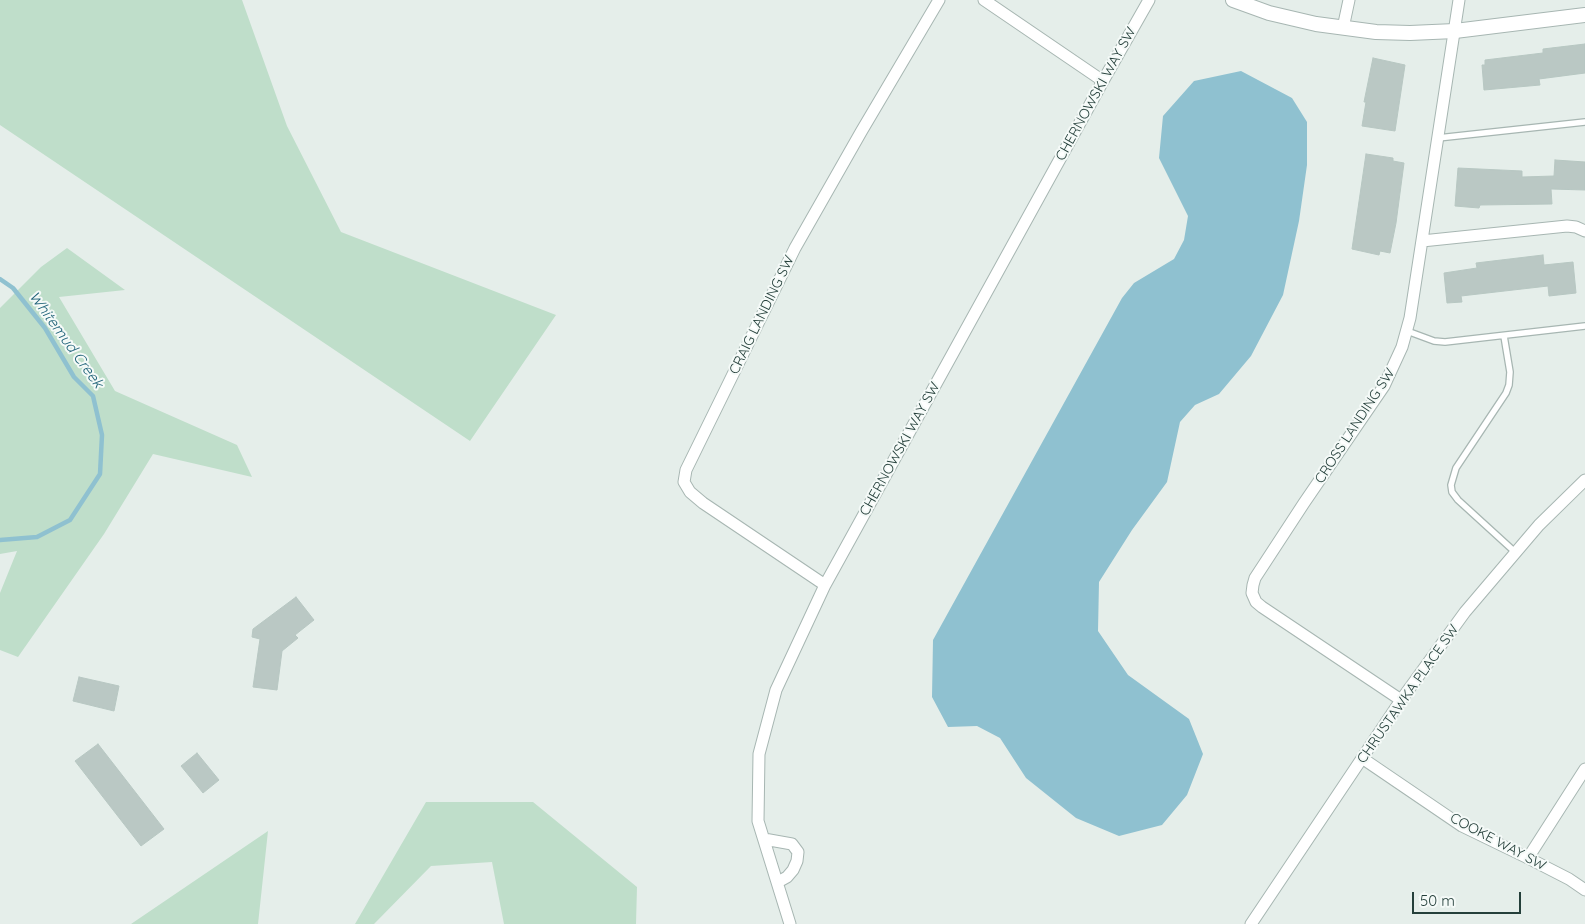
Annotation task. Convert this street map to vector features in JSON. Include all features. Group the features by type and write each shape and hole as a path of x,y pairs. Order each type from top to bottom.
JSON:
{"street":[{"name":"CRAIG LANDING SW","path":"825,585 696,498 684,482 686,470 795,248 860,132 939,0"},
{"path":"984,0 1103,81"},
{"name":"CHERNOWSKI WAY SW","path":"790,924 758,821 759,754 776,690 825,585 1149,0"},
{"path":"1233,0 1278,15 1316,24 1410,33 1455,31 1585,15"},
{"path":"1343,28 1349,0"},
{"name":"CROSS LANDING SW","path":"1401,700 1262,607 1256,602 1252,593 1255,578 1384,386 1394,368 1407,331 1459,0"},
{"path":"1422,241 1567,226 1585,231"},
{"name":"CHRUSTAWKA PLACE SW","path":"1251,924 1401,700 1465,612 1538,526 1585,480"},
{"name":"COOKE WAY SW","path":"1362,758 1462,826 1569,879 1585,890"},
{"path":"1528,858 1585,769"},
{"path":"764,839 792,844 798,852 793,870 787,877 778,882"}],"lane":[{"path":"1438,138 1585,122"},
{"path":"1407,331 1434,341 1445,342 1585,326"},
{"path":"1504,336 1510,372 1506,394 1456,468 1451,485 1452,492 1458,500 1515,552"}],"green space":[{"path":"0,0 242,0 287,126 341,232 556,315 470,441 0,125"},
{"path":"67,248 125,290 59,297 115,391 237,445 252,477 153,454 104,534 18,657 0,650 0,593 17,551 0,554 0,308 41,267"},
{"path":"426,802 533,802 637,887 636,924 504,924 492,862 431,866 374,924 355,924"},
{"path":"268,831 258,924 131,924"}],"water":[{"path":"1241,71 1292,98 1307,122 1307,165 1299,221 1283,295 1251,356 1219,394 1195,405 1180,422 1167,482 1132,530 1099,582 1098,631 1128,675 1189,719 1203,754 1187,795 1162,825 1119,836 1076,818 1026,778 1000,738 977,726 948,727 932,697 933,640 1122,298 1134,283 1174,259 1184,240 1188,216 1159,158 1163,116 1194,81"}],"building":[{"path":"1585,44 1585,73 1539,79 1540,85 1484,90 1482,65 1485,65 1485,60 1543,53 1543,49"},
{"path":"1373,58 1405,65 1395,131 1362,126 1366,102 1364,102"},
{"path":"1366,154 1393,158 1393,161 1404,163 1390,253 1380,251 1379,255 1352,249"},
{"path":"1555,160 1585,162 1585,190 1551,189 1552,204 1480,205 1479,208 1455,206 1458,168 1522,171 1522,177 1554,176"},
{"path":"1543,255 1544,265 1573,262 1576,293 1549,296 1548,286 1461,296 1462,302 1447,303 1444,273 1477,268 1476,263"},
{"path":"296,597 314,620 295,635 298,638 282,651 277,690 253,687 260,639 252,637 253,629"},
{"path":"79,677 119,686 114,711 73,701"},
{"path":"98,744 164,829 141,846 75,761"},
{"path":"197,753 219,780 203,793 181,766"}],"waterway":[{"name":"Whitemud Creek","path":"0,279 13,288 45,328 74,377 93,396 102,435 100,474 70,520 37,537 0,540"}]}
